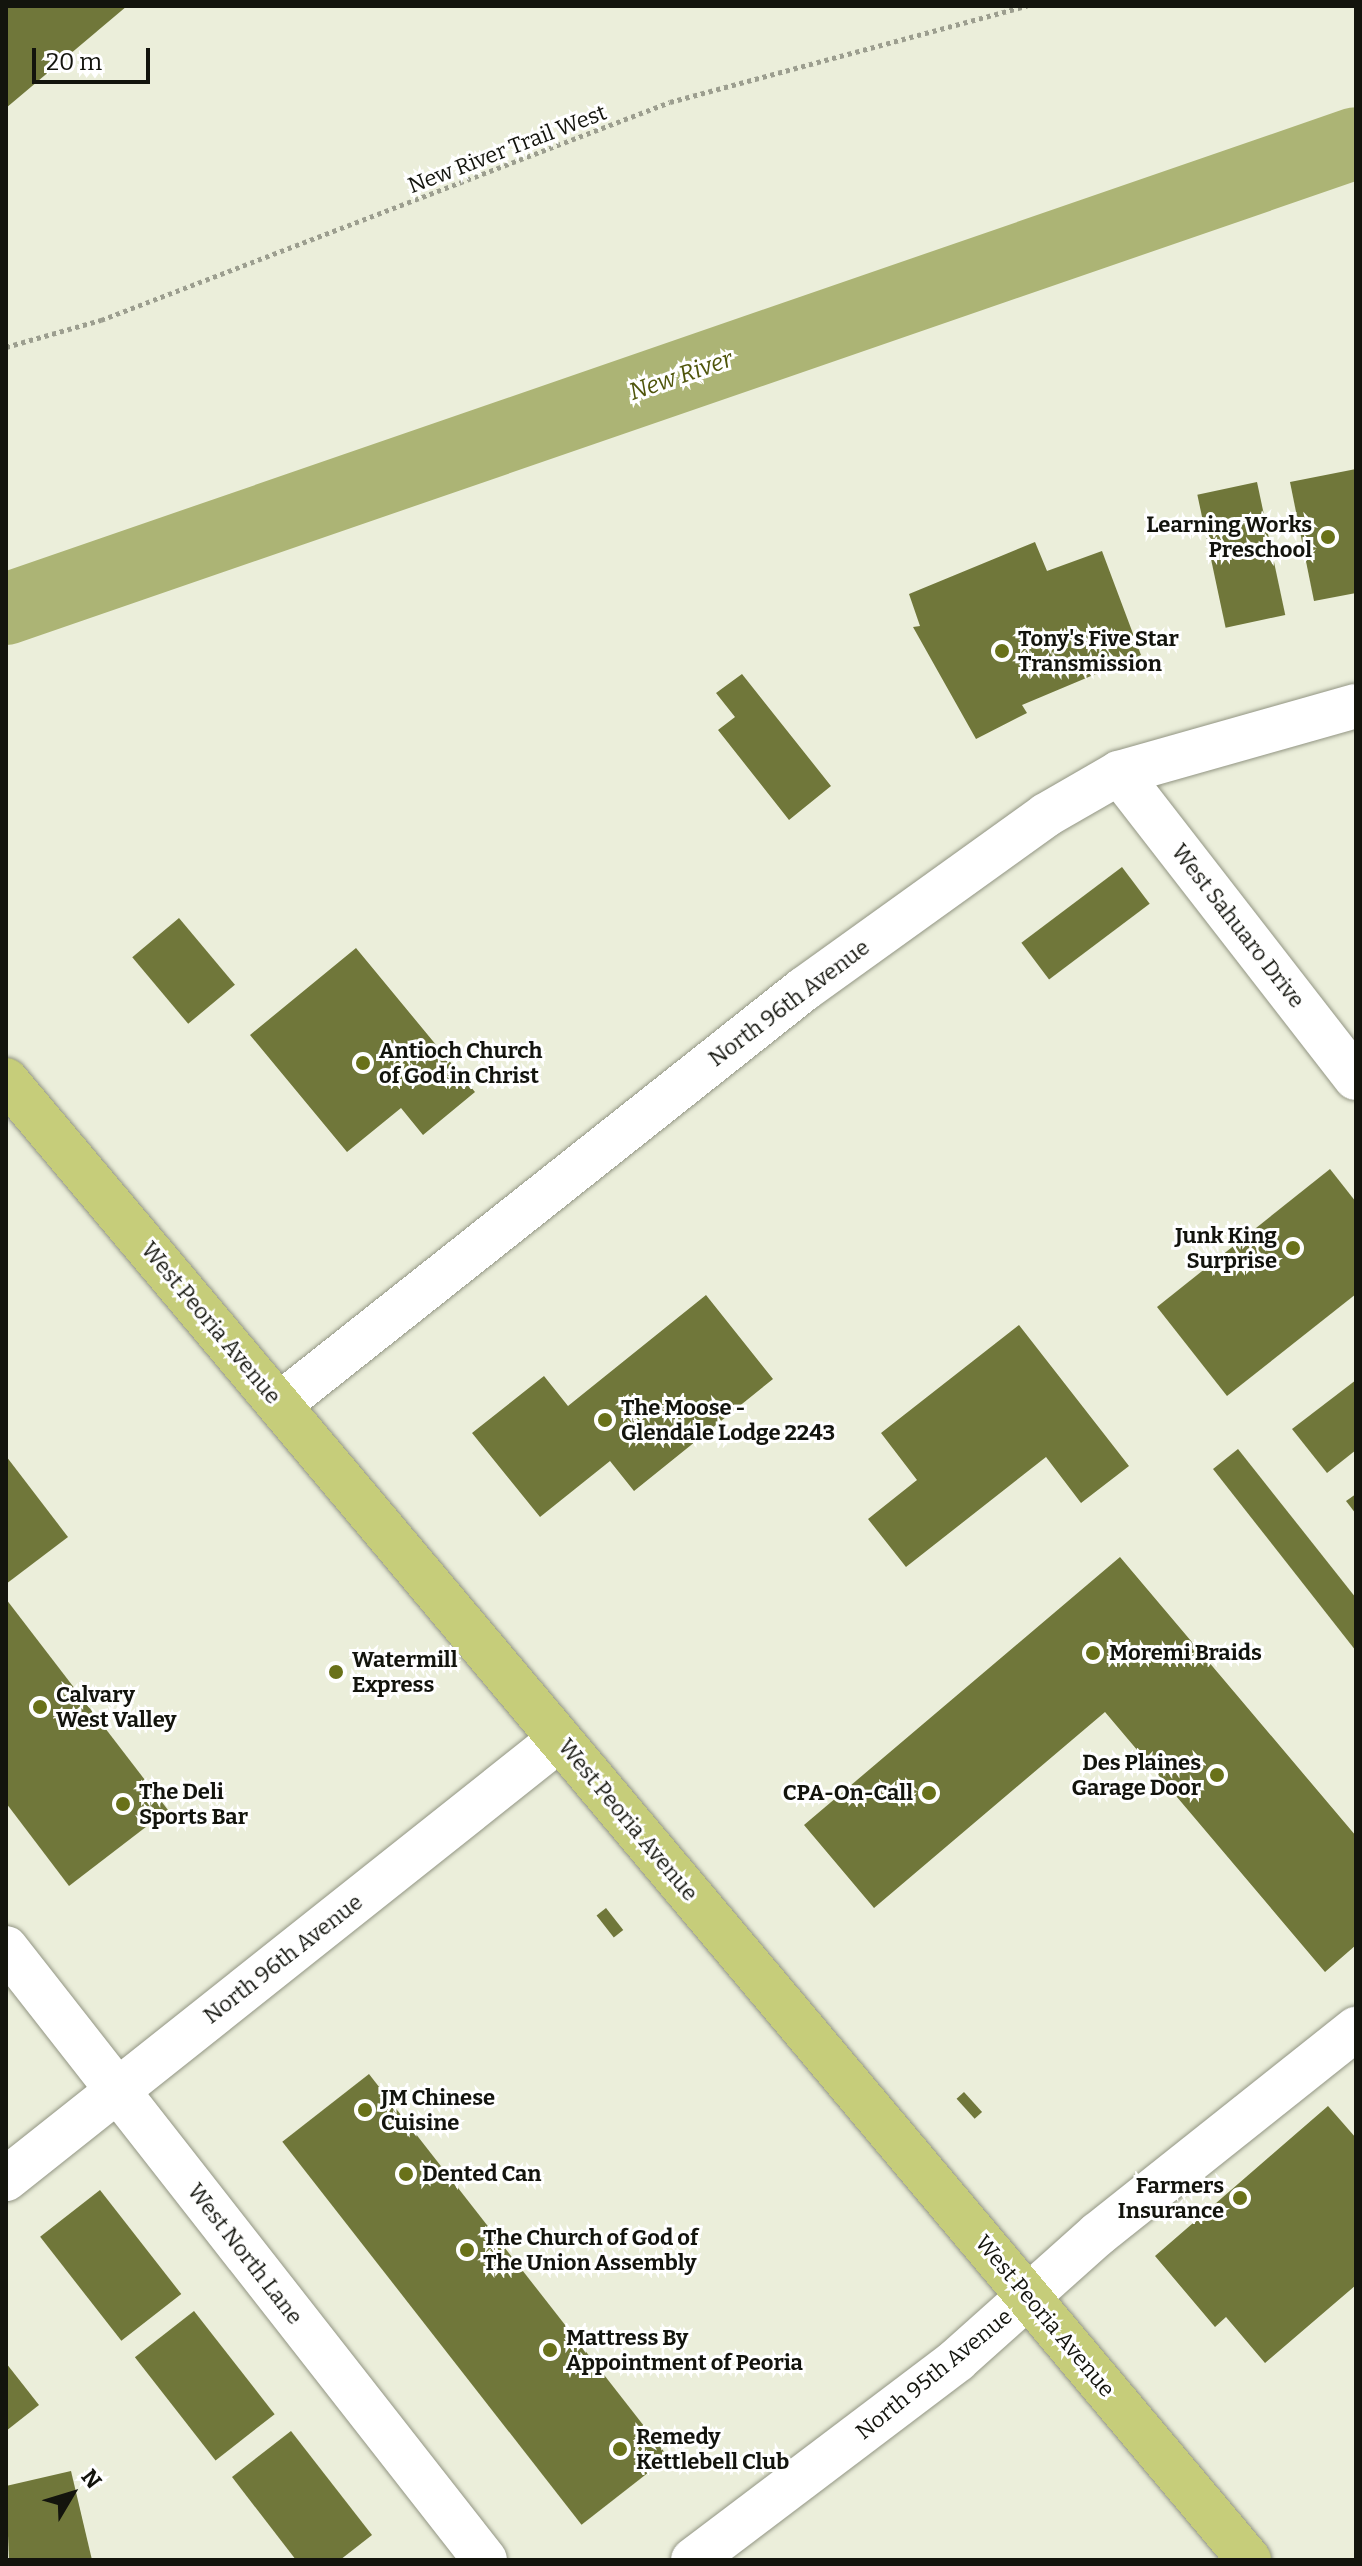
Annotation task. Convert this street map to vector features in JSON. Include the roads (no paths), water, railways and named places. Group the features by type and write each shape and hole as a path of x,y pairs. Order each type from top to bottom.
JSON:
{"main road":[{"name":"West Peoria Avenue","path":"6,1080 1249,2560"}],"street":[{"name":"North 96th Avenue","path":"280,1404 804,989 1046,815 1119,773 1356,706"},
{"name":"West Sahuaro Drive","path":"1119,773 1356,1078"},
{"name":"North 96th Avenue","path":"6,2179 560,1739"},
{"name":"West North Lane","path":"6,1948 485,2560"},
{"name":"North 95th Avenue","path":"693,2560 957,2360 1098,2234 1356,2029"}],"waterway":[{"name":"New River","path":"6,609 1356,143"}],"place":[{"name":"Learning Works Preschool","path":"1328,537"},
{"name":"Tony's Five Star Transmission","path":"1002,651"},
{"name":"Antioch Church of God in Christ","path":"363,1063"},
{"name":"Junk King Surprise","path":"1293,1248"},
{"name":"The Moose - Glendale Lodge 2243","path":"605,1420"},
{"name":"Moremi Braids","path":"1093,1653"},
{"name":"Watermill Express","path":"336,1672"},
{"name":"Calvary West Valley","path":"40,1707"},
{"name":"Des Plaines Garage Door","path":"1217,1775"},
{"name":"CPA-On-Call","path":"929,1793"},
{"name":"The Deli Sports Bar","path":"123,1804"},
{"name":"JM Chinese Cuisine","path":"365,2110"},
{"name":"Dented Can","path":"406,2174"},
{"name":"Farmers Insurance","path":"1240,2198"},
{"name":"The Church of God of The Union Assembly","path":"467,2250"},
{"name":"Mattress By Appointment of Peoria","path":"550,2350"},
{"name":"Remedy Kettlebell Club","path":"620,2449"}]}
